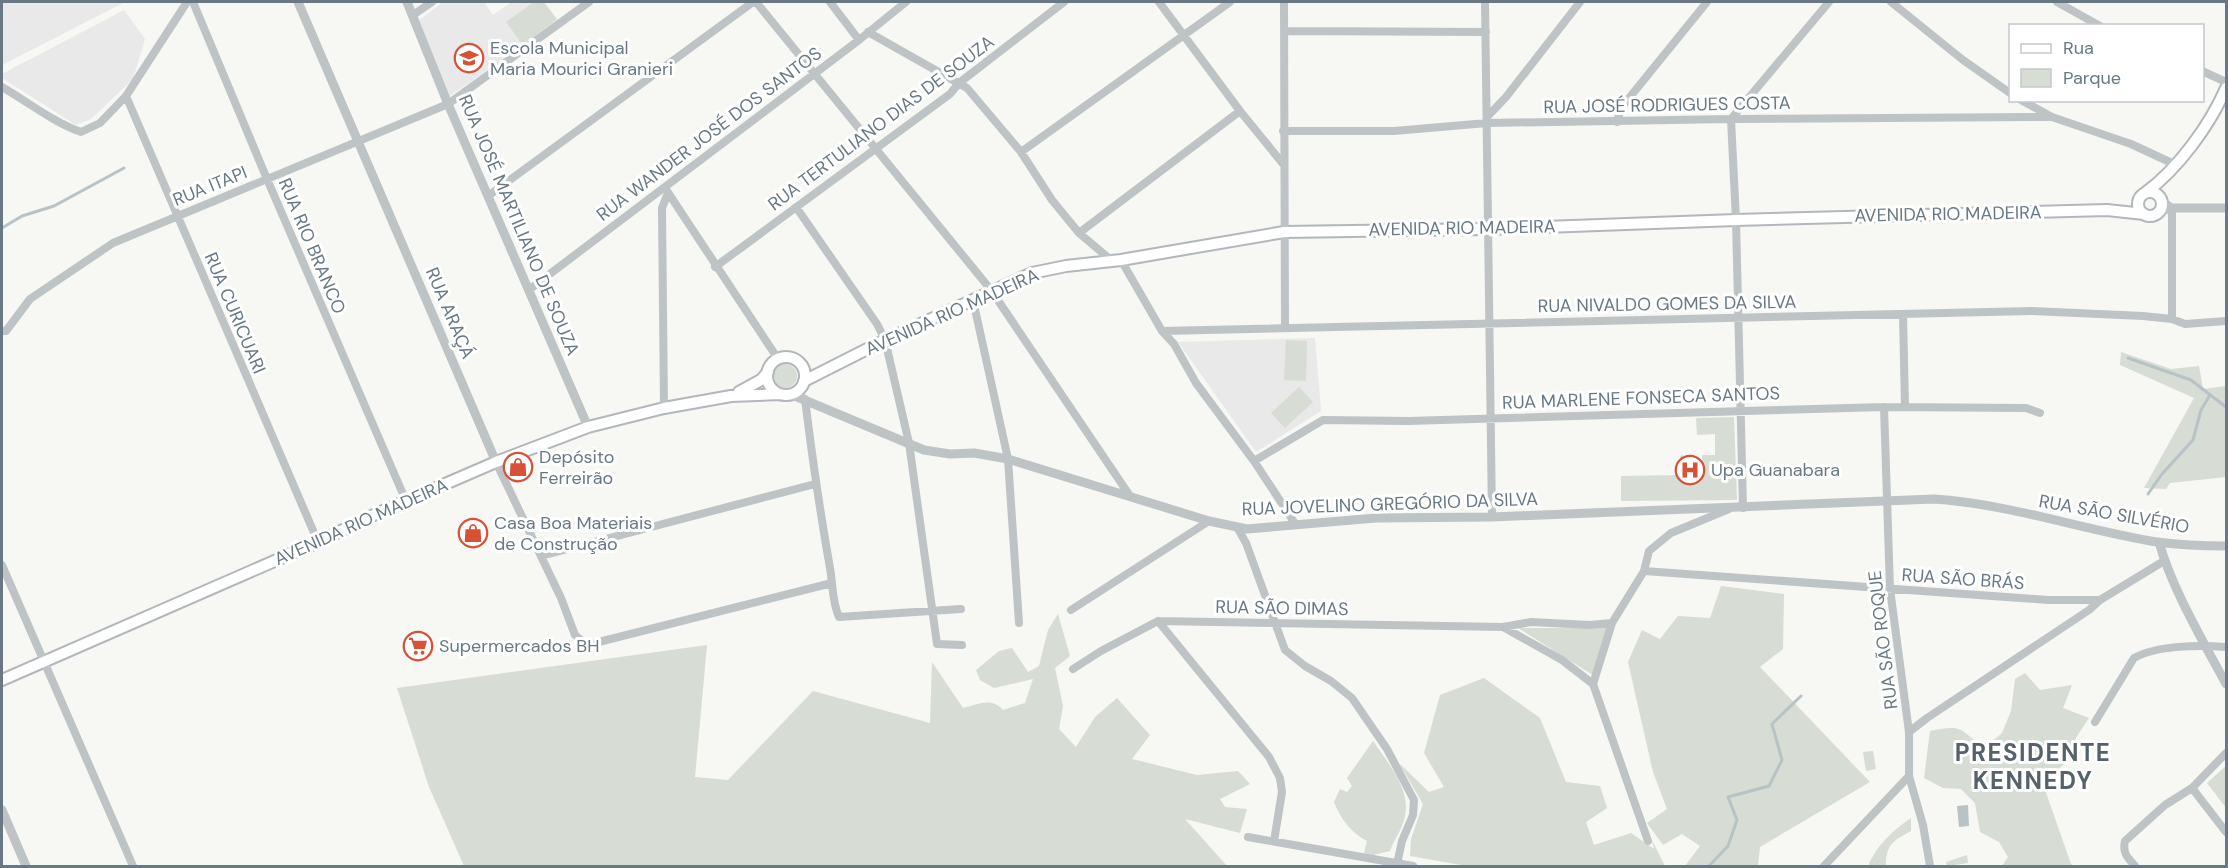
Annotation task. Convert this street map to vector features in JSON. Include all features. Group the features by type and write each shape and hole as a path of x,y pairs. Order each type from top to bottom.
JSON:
{"main road":[{"path":"2172,168 2160,190 2161,206 2158,212 2152,216 2144,214 2139,209 2142,196 2172,168 2206,125 2226,88"},
{"path":"2142,196 2153,193 2160,198"},
{"name":"AVENIDA RIO MADEIRA","path":"2107,210 2126,206 2142,196"},
{"name":"AVENIDA RIO MADEIRA","path":"803,383 885,340 1032,273 1284,232 1487,229 2107,210 2144,214"},
{"path":"791,358 799,362 805,371 803,383 785,394 771,387 767,377 773,362 778,359 791,358"},
{"name":"AVENIDA RIO MADEIRA","path":"799,362 816,366 840,362"},
{"name":"AVENIDA RIO MADEIRA","path":"730,396 756,384 768,372"},
{"name":"AVENIDA RIO MADEIRA","path":"2,681 406,501 496,462 588,427 664,408 730,396 785,394"}],"street":[{"path":"2,87 48,114 62,125 81,132 100,123 126,96 187,2"},
{"name":"RUA RIO BRANCO","path":"193,2 406,501"},
{"name":"RUA ARAÇÁ","path":"298,2 496,462 575,634 587,645 832,583"},
{"name":"RUA JOSÉ MARTILIANO DE SOUZA","path":"407,2 448,104 588,427"},
{"path":"413,15 432,2"},
{"name":"RUA ITAPI","path":"4,331 30,299 113,243 448,104 589,2"},
{"path":"488,196 755,2 991,290 1130,496"},
{"path":"830,2 859,40"},
{"name":"RUA WANDER JOSÉ DOS SANTOS","path":"530,289 666,190 906,2"},
{"name":"RUA TERTULIANO DIAS DE SOUZA","path":"715,267 950,94 959,83 1064,2"},
{"path":"1159,2 1240,111 1284,165"},
{"path":"1021,152 1230,2"},
{"path":"1284,2 1285,328"},
{"path":"1485,2 1492,517"},
{"path":"1487,120 1580,2"},
{"path":"1617,122 1621,108 1707,2"},
{"path":"1743,508 1736,220 1731,119 1829,2"},
{"path":"1891,2 1963,60 2009,92"},
{"path":"2057,2 2096,24"},
{"path":"1284,31 1486,32"},
{"path":"868,32 967,88 1021,152 1052,200 1078,233 1116,260 1162,331 1174,344 1196,383 1254,461 1296,525"},
{"path":"2204,72 2226,82"},
{"name":"RUA CURICUARI","path":"126,96 318,542"},
{"path":"2025,102 2052,117 2131,144 2172,168"},
{"path":"1078,233 1240,111"},
{"name":"RUA JOSÉ RODRIGUES COSTA","path":"1283,131 1394,132 1487,120 1617,122 2052,117"},
{"path":"666,190 778,359"},
{"path":"664,408 662,208 666,190"},
{"path":"2160,198 2172,208"},
{"path":"796,207 877,324 885,340 909,443 938,644 962,645"},
{"path":"2172,208 2172,319"},
{"path":"2158,212 2172,208 2226,208"},
{"path":"972,300 1008,459 1019,623"},
{"name":"RUA NIVALDO GOMES DA SILVA","path":"1162,331 2032,311 2172,319 2185,324 2226,321"},
{"path":"1903,314 1905,407"},
{"path":"803,383 815,484 832,583 834,608 840,617 961,609"},
{"name":"RUA JOVELINO GREGÓRIO DA SILVA","path":"785,394 805,399 933,451 950,454 974,453 1008,459 1209,521 1247,529 1376,518 1492,517 1743,508 1887,500 1956,501 1997,508"},
{"name":"RUA MARLENE FONSECA SANTOS","path":"1254,461 1323,420 1408,421 1884,407 2026,408 2040,413"},
{"name":"RUA SÃO ROQUE","path":"1884,407 1890,589 1909,732 1909,776 1923,825 1930,867"},
{"path":"541,556 815,484"},
{"path":"1648,841 1593,684 1612,623 1644,571 1649,551 1671,533 1730,508"},
{"name":"RUA SÃO SILVÉRIO","path":"1997,508 2159,542 2226,546"},
{"path":"1071,610 1209,521"},
{"path":"1237,527 1246,543 1285,650 1352,698 1387,749 1414,800 1413,814 1402,841 1397,864"},
{"path":"2159,542 2164,561 2226,684"},
{"path":"1909,732 2100,600 2164,561"},
{"path":"2,565 133,867"},
{"name":"RUA SÃO BRÁS","path":"1644,571 2048,600 2100,600"},
{"path":"1158,621 1269,757 1280,778 1282,792 1274,841"},
{"name":"RUA SÃO DIMAS","path":"1073,669 1110,646 1158,621 1503,627 1531,622 1590,625 1612,623"},
{"name":"RUA SÃO DIMAS","path":"1503,627 1562,660 1593,684"},
{"path":"2095,722 2134,658 2145,652 2205,646 2226,647"},
{"path":"2135,867 2123,849 2125,841 2165,805 2192,788 2226,753"},
{"path":"1824,867 1909,776"},
{"path":"2192,788 2226,832"},
{"path":"2,810 26,867"},
{"path":"1248,837 1413,867"}],"shaded area":[{"path":"2,2 125,2 2,65"},
{"name":"Escola Municipal Maria Mourici Granieri","path":"443,2 484,2 493,15 512,2 544,2 557,21 450,96 419,20"},
{"path":"124,10 145,39 133,79 91,119 76,125 2,78 2,74"},
{"path":"1315,338 1321,411 1256,452 1178,342"},
{"path":"1968,805 1969,826 1959,827 1957,806"}],"green space":[{"path":"534,2 544,2 557,19 523,45 506,22"},
{"path":"1286,340 1307,341 1306,381 1284,380"},
{"path":"2121,352 2171,369 2199,366 2203,389 2226,386 2226,477 2170,483 2166,489 2144,488 2194,398 2120,365"},
{"path":"785,364 793,368 797,376 793,384 785,388 777,384 773,376 777,368"},
{"path":"1299,387 1313,402 1285,428 1271,413"},
{"path":"1734,417 1737,500 1621,501 1621,476 1680,475 1680,456 1683,455 1687,463 1702,463 1702,455 1715,455 1715,434 1697,435 1696,418"},
{"path":"1721,586 1784,594 1783,649 1760,667 1870,782 1760,847 1758,866 1685,866 1700,846 1682,834 1663,845 1647,823 1667,809 1653,772 1628,662 1642,630 1660,639 1678,616 1710,618"},
{"path":"1058,614 1070,656 1055,668 1063,706 1059,729 1076,747 1095,717 1117,698 1150,735 1132,759 1197,775 1238,771 1250,784 1220,799 1225,807 1247,809 1240,833 1185,819 1227,866 464,866 429,787 397,688 707,645 695,777 728,780 813,691 930,723 932,662 963,708 980,703 990,703 1003,710 1025,703 1033,679 994,688 980,680 976,670 999,651 1012,648 1028,672 1039,666 1048,630"},
{"path":"1518,628 1610,628 1596,677"},
{"path":"2025,673 2040,690 2072,685 2063,708 2089,718 2077,736 2065,763 2043,784 2071,864 2074,866 2002,866 2008,857 1999,842 1980,832 1975,803 1961,789 1943,788 1924,778 1930,731 1955,728 1965,732 1984,748 2002,733 2011,711 2015,679"},
{"path":"1484,678 1540,718 1566,782 1600,786 1607,808 1586,822 1594,845 1631,833 1654,849 1652,840 1665,866 1467,866 1410,856 1411,839 1423,804 1399,763 1429,792 1444,787 1424,753 1440,695"},
{"path":"1373,741 1397,776 1406,806 1402,825 1390,851 1373,855 1364,853 1367,841 1347,824 1334,802 1340,789 1347,792 1352,786 1347,778"},
{"path":"1873,751 1876,769 1866,771 1863,752"},
{"path":"2226,766 2226,808 2207,783"},
{"path":"1911,818 1911,831 1889,848 1886,866 1868,866 1886,839"},
{"path":"1967,855 1968,863 1947,866 1946,862"}],"waterway":[{"path":"2,228 22,216 54,206 124,168"},
{"path":"2128,358 2191,380 2226,407"},
{"path":"2148,494 2162,474 2193,440 2201,410 2210,395"},
{"path":"1709,866 1728,846 1737,820 1728,797 1769,786 1782,760 1772,724 1801,696"}],"place":[{"name":"Escola Municipal Maria Mourici Granieri","path":"469,58"},
{"name":"Depósito Ferreirão","path":"518,467"},
{"name":"Upa Guanabara","path":"1690,470"},
{"name":"Casa Boa Materiais de Construção","path":"473,533"},
{"name":"Supermercados BH","path":"418,646"}],"district":[{"name":"PRESIDENTE KENNEDY","path":"2033,767"}]}
